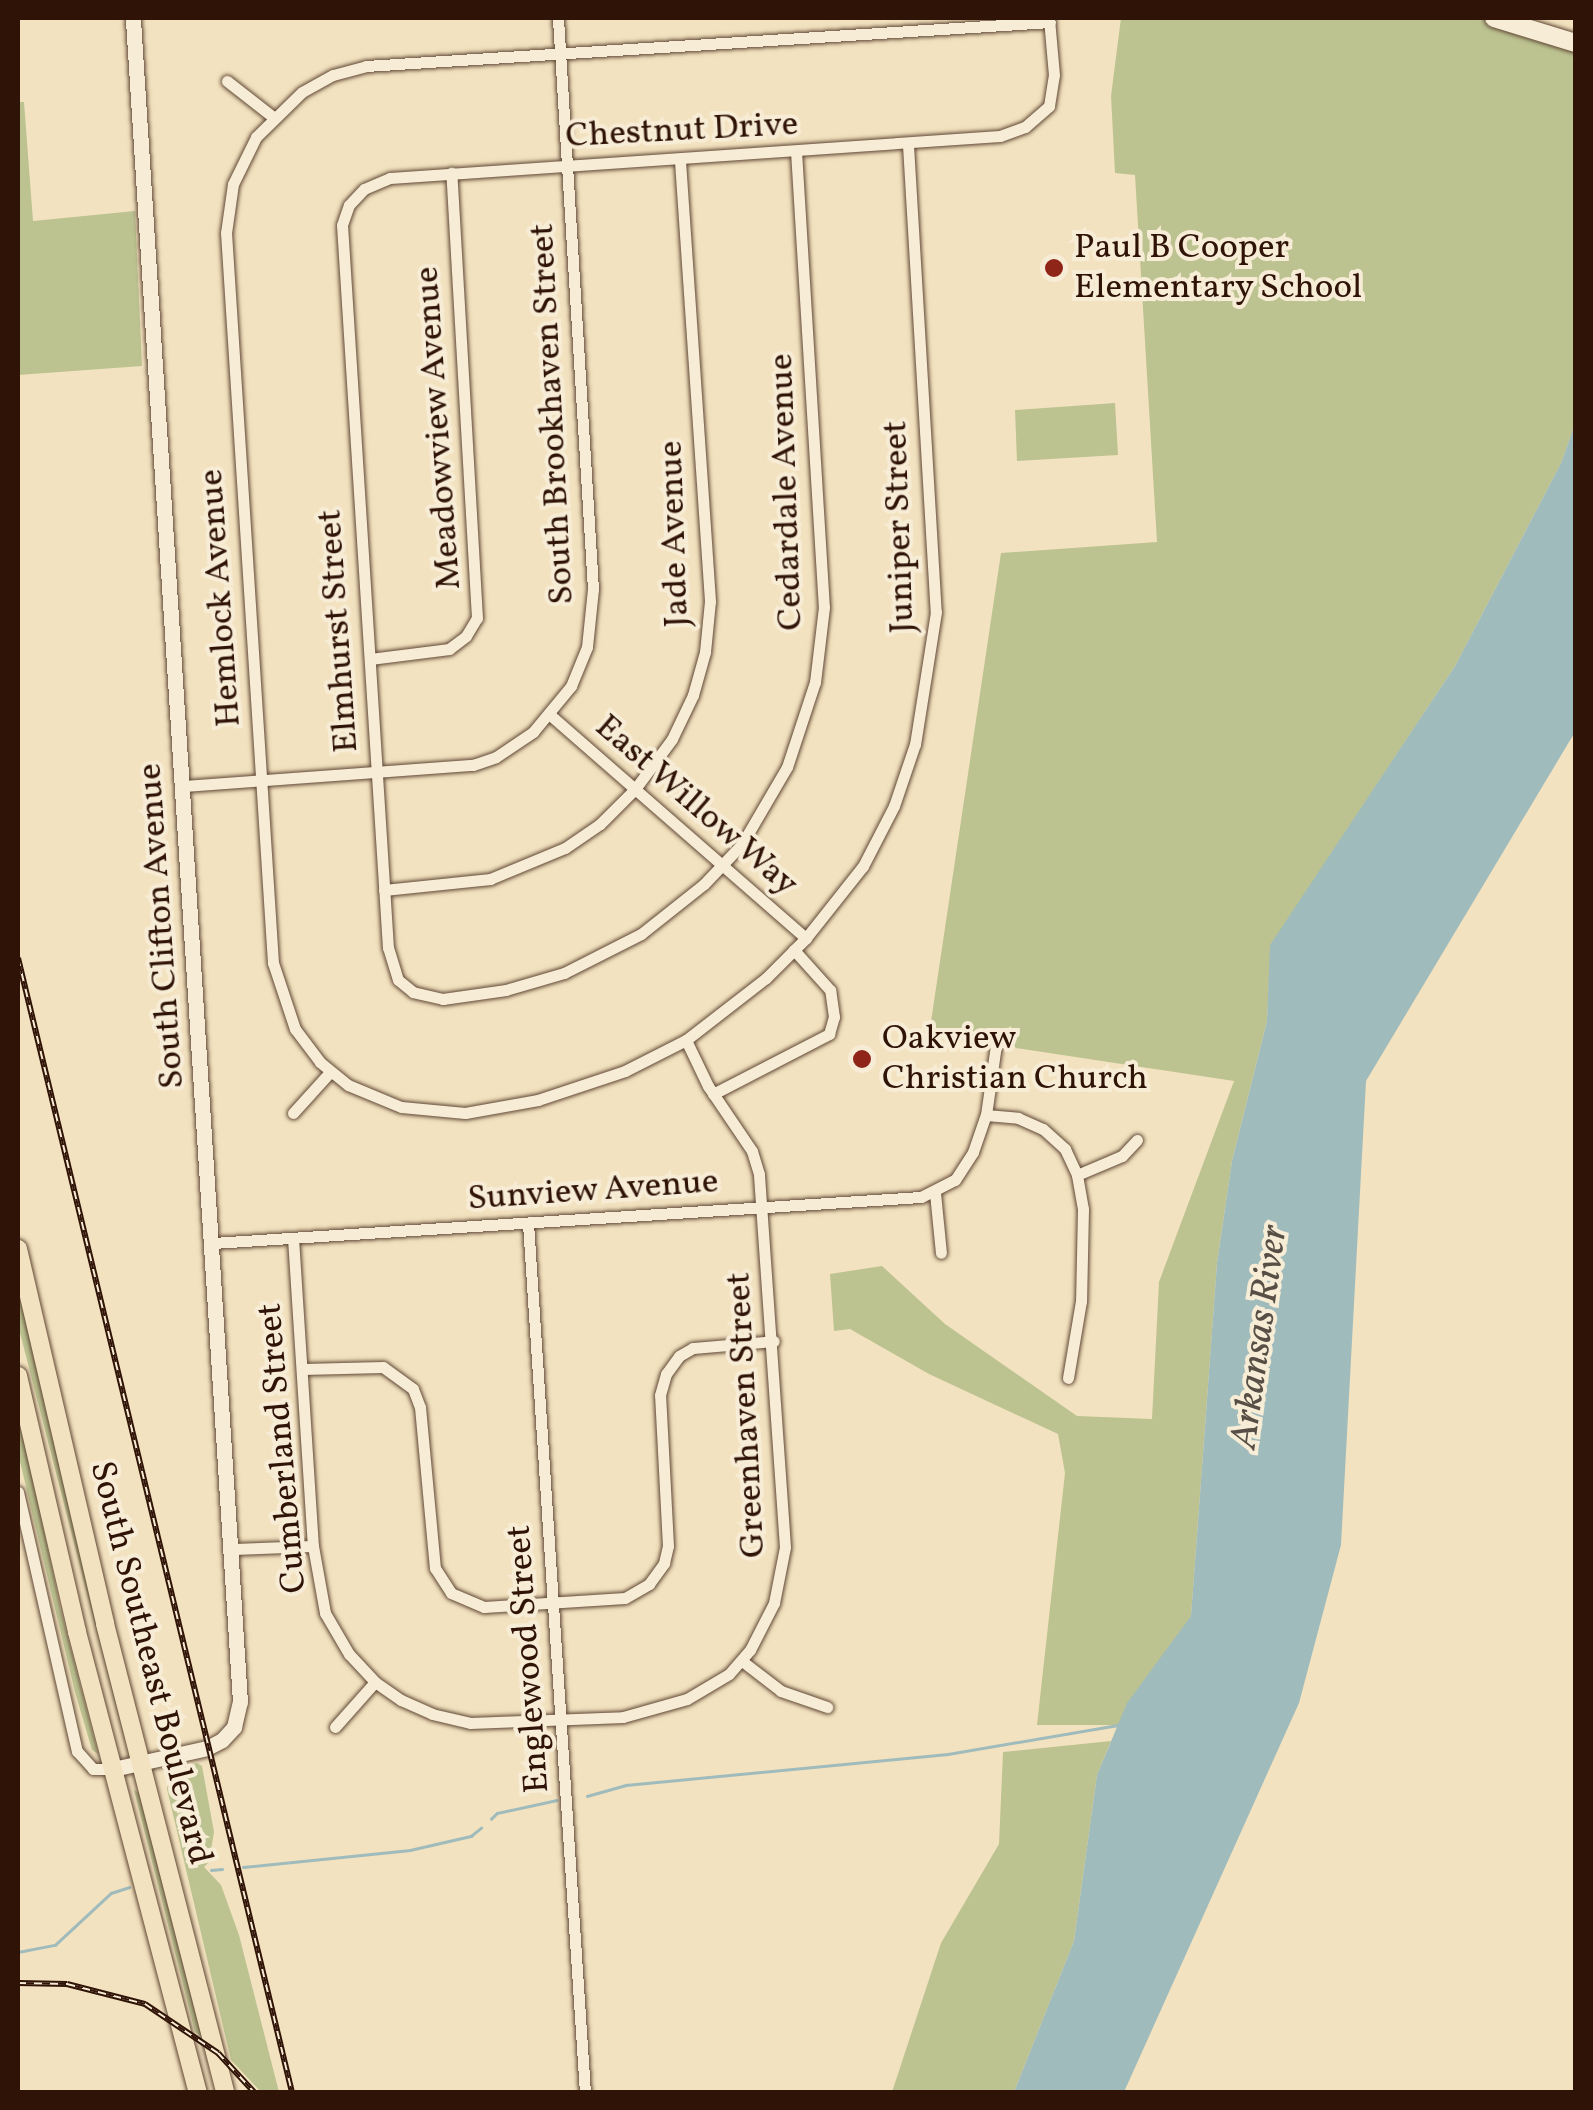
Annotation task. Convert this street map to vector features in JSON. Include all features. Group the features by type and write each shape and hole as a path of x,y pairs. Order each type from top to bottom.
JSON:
{"main road":[{"path":"1494,18 1576,43"},
{"name":"South Southeast Boulevard","path":"18,1249 140,1764 225,2092"},
{"name":"South Southeast Boulevard","path":"18,1376 113,1769 198,2092"}],"street":[{"name":"South Clifton Avenue","path":"133,18 240,1687 234,1727 228,1736 208,1748 140,1764"},
{"name":"South Brookhaven Street","path":"184,786 450,770 491,759 516,746 549,714 581,663 593,604 558,18"},
{"name":"Hemlock Avenue","path":"330,1072 295,1029 272,963 226,233 238,172 273,117 312,85 356,68 1049,20"},
{"name":"Chestnut Drive","path":"346,211 376,181 1000,136 1031,122 1048,106 1053,90 1049,20"},
{"path":"227,81 273,117"},
{"name":"Juniper Street","path":"330,1072 378,1100 414,1110 465,1113 582,1088 686,1040 725,1013 806,938 856,876 894,806 915,744 933,643 936,592 908,145"},
{"name":"Cedardale Avenue","path":"459,998 536,982 603,956 663,919 722,866 758,820 787,767 808,711 822,638 822,575 796,151"},
{"name":"Jade Avenue","path":"384,890 465,884 528,866 588,833 635,789 684,717 701,672 709,622 680,158"},
{"name":"Meadowview Avenue","path":"370,659 448,649 466,636 477,618 451,173"},
{"name":"Elmhurst Street","path":"346,211 342,225 390,959 398,980 428,997 459,998"},
{"name":"East Willow Way","path":"549,714 806,938"},
{"path":"714,1094 830,1034 834,1017 830,990 794,950"},
{"name":"Greenhaven Street","path":"560,1721 623,1717 664,1708 710,1687 742,1661 767,1620 783,1568 774,1342 763,1208 752,1151 714,1094 686,1040"},
{"path":"941,1253 935,1193 955,1180 965,1166 986,1115 996,1045"},
{"path":"293,1113 330,1072"},
{"path":"986,1115 1018,1118 1044,1129 1064,1149 1077,1174 1083,1209 1080,1301 1068,1378"},
{"path":"1077,1174 1122,1156 1137,1140"},
{"name":"Sunview Avenue","path":"213,1244 935,1193"},
{"name":"Englewood Street","path":"528,1223 585,2092"},
{"name":"Cumberland Street","path":"294,1238 312,1546 329,1621 349,1654 375,1682 412,1705 454,1720 487,1724 560,1721"},
{"path":"303,1368 383,1367 412,1389 420,1407 433,1558 450,1593 484,1607 633,1596 649,1584 664,1563 668,1546 660,1395 672,1364 704,1346 774,1342"},
{"path":"18,1492 76,1751 93,1769 140,1764"},
{"path":"233,1549 312,1546"},
{"path":"742,1661 781,1690 826,1708"},
{"path":"335,1727 375,1682"}],"green space":[{"path":"1121,18 1494,18 1575,43 1575,424 1561,463 1455,666 1271,945 1267,1021 1232,1161 1217,1263 1191,1616 1118,1725 1037,1725 1065,1473 1058,1434 929,1374 850,1329 834,1331 830,1274 882,1266 945,1324 1077,1416 1152,1419 1159,1282 1234,1081 929,1035 1001,553 1157,542 1135,175 1115,173 1111,96"},
{"path":"18,102 24,102 33,221 135,211 142,366 18,375"},
{"path":"1115,403 1118,455 1017,461 1015,410"},
{"path":"18,1277 125,1724 125,1741 18,1325"},
{"path":"18,1405 60,1607 98,1754 92,1750 75,1692 18,1453"},
{"path":"1111,1741 1097,1775 1074,1941 1014,2092 892,2092 941,1943 999,1844 1003,1752"},
{"path":"197,1763 202,1766 214,1832 209,1862 204,1867 221,1885 239,1935 279,2092 261,2092 231,2060 167,1789 170,1771"},
{"path":"134,1790 139,1793 208,2042 195,2032"}],"water":[{"name":"Arkansas River","path":"1575,424 1575,732 1366,1081 1341,1545 1299,1703 1124,2092 1014,2092 1074,1941 1097,1775 1127,1703 1191,1616 1217,1263 1232,1161 1267,1021 1270,945 1455,666 1561,463"}],"waterway":[{"path":"587,1796 626,1785 948,1754 1118,1725"},
{"path":"491,1819 497,1813 557,1800"},
{"path":"243,1867 410,1850 471,1836 481,1828"},
{"path":"211,1870 222,1869"},
{"path":"18,1952 55,1945 111,1893 129,1887"}],"railway":[{"path":"18,958 292,2092"},
{"path":"18,1983 67,1984 145,2004 218,2053 254,2092"}],"place":[{"name":"Paul B Cooper Elementary School","path":"1054,268"},
{"name":"Oakview Christian Church","path":"862,1059"}]}
